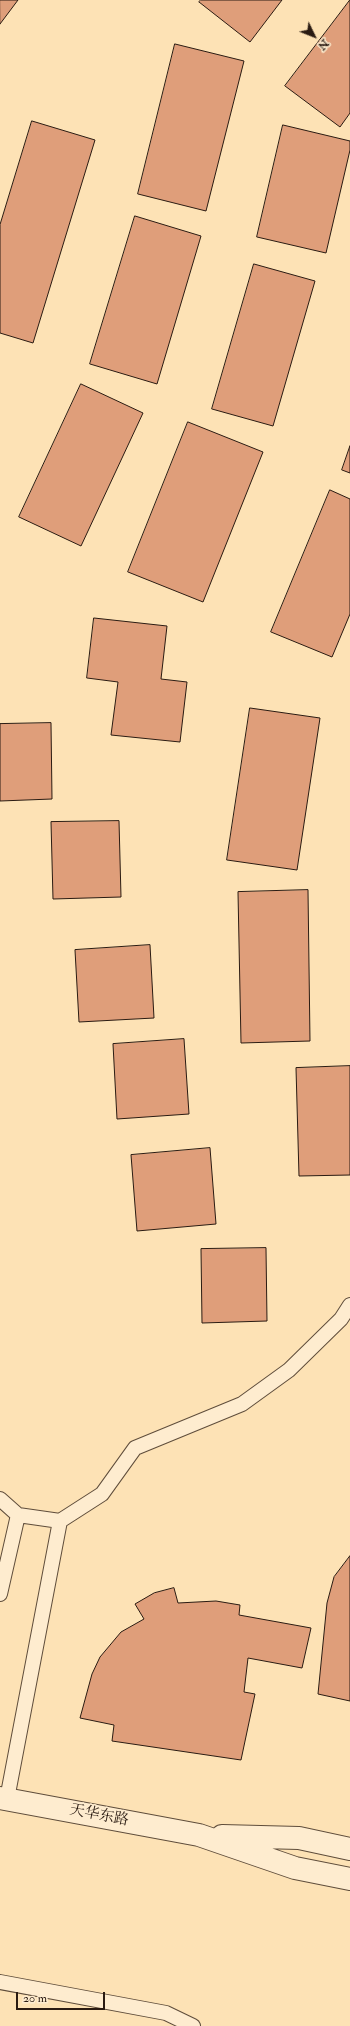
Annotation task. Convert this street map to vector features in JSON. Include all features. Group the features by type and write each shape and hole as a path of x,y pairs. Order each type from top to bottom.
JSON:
{"street":[{"name":"天华东路","path":"4,1798 199,1835 295,1868 350,1879"},
{"name":"天华东路","path":"199,1835 299,1838 350,1849"}],"lane":[{"path":"0,1499 18,1516 60,1521 102,1494 135,1448 242,1404 289,1370 341,1319 350,1305"},
{"path":"0,1594 18,1516"},
{"path":"4,1798 60,1521"},
{"path":"0,1982 166,2013 193,2026"}],"building":[{"path":"0,0 18,0 0,24"},
{"path":"201,0 282,0 250,42 199,2"},
{"path":"350,0 350,113 340,127 285,86"},
{"path":"175,44 244,61 206,211 138,194"},
{"path":"32,121 95,140 33,343 0,333 0,225"},
{"path":"283,125 350,141 350,150 326,253 257,237"},
{"path":"135,216 201,236 157,384 90,364"},
{"path":"254,264 315,281 273,426 212,409"},
{"path":"81,384 143,413 81,546 19,517"},
{"path":"188,422 263,452 203,602 128,572"},
{"path":"350,446 350,473 342,470"},
{"path":"330,490 350,499 350,614 332,657 271,632"},
{"path":"94,618 167,626 161,679 187,682 180,742 111,735 118,682 87,678"},
{"path":"250,708 320,718 297,870 227,860"},
{"path":"51,723 52,799 0,801 0,724"},
{"path":"119,821 121,897 53,899 51,822"},
{"path":"308,890 310,1041 241,1043 238,892"},
{"path":"150,945 154,1018 79,1022 75,950"},
{"path":"184,1039 189,1114 117,1119 113,1044"},
{"path":"350,1066 350,1175 299,1176 296,1068"},
{"path":"210,1148 216,1224 137,1231 131,1155"},
{"path":"266,1248 267,1321 202,1323 201,1249"},
{"path":"350,1556 350,1701 318,1694 327,1603 334,1577"},
{"path":"174,1588 178,1603 216,1601 240,1605 239,1615 311,1628 302,1668 248,1658 244,1692 255,1694 241,1760 112,1741 114,1725 80,1718 92,1674 100,1657 121,1632 144,1619 135,1604 154,1593"}]}
